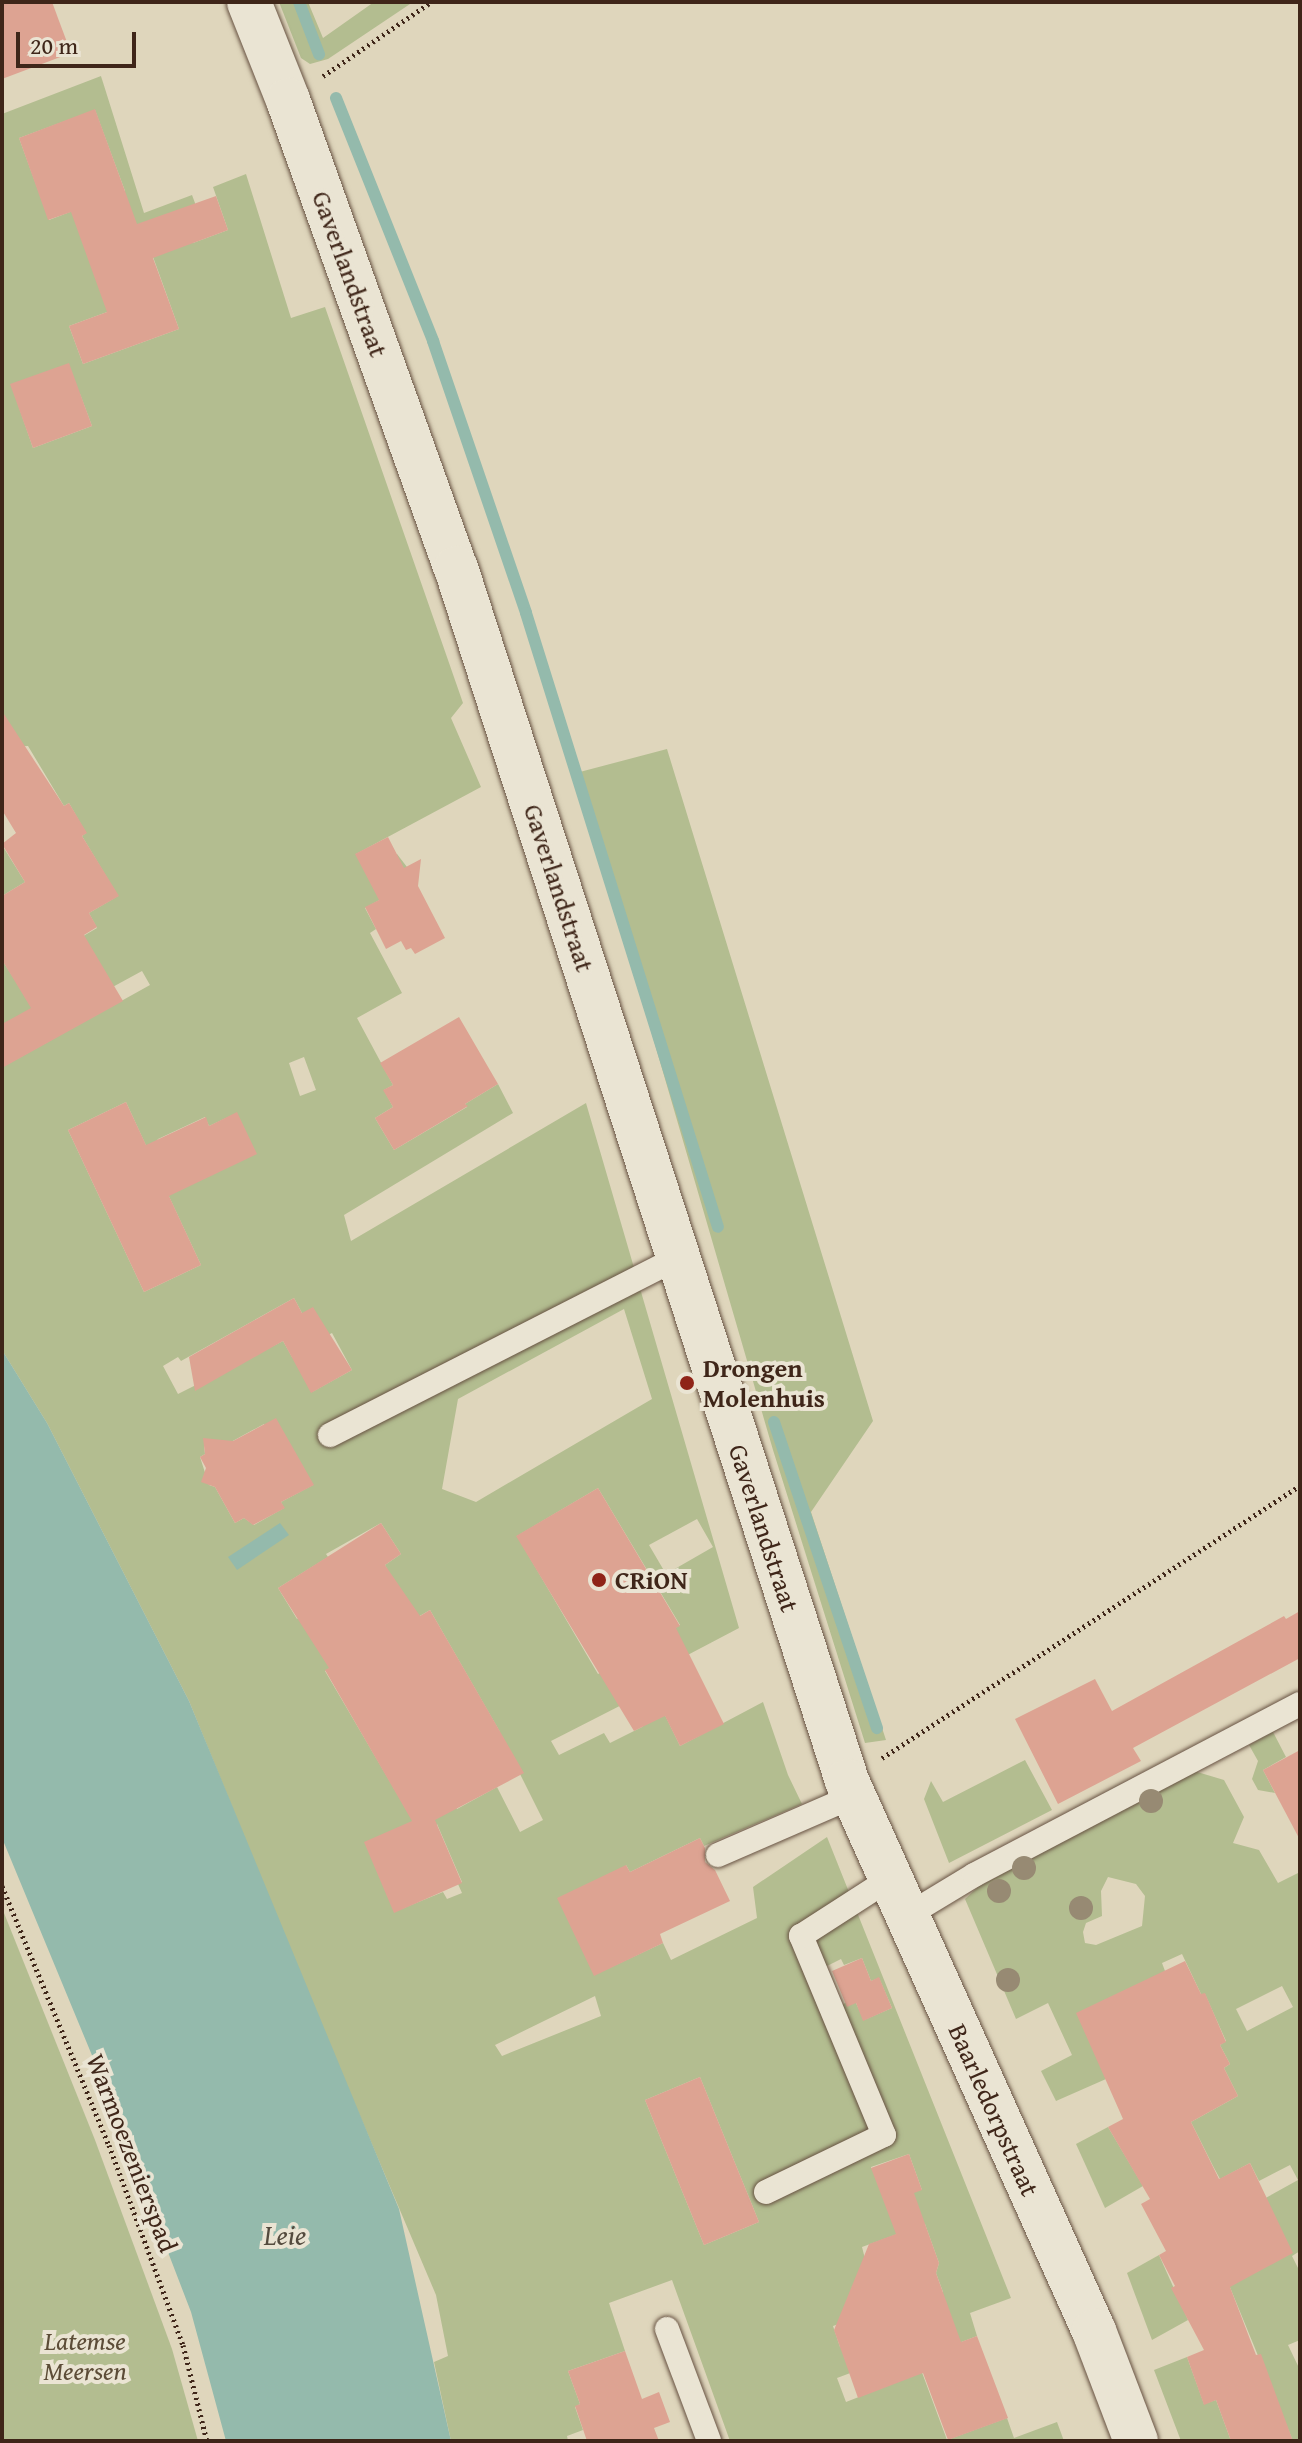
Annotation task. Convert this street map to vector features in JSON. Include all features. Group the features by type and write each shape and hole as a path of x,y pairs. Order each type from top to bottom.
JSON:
{"main road":[{"name":"Gaverlandstraat","path":"249,2 288,100 456,568 850,1789"},
{"name":"Baarledorpstraat","path":"850,1789 1094,2331 1136,2441"}],"lane":[{"path":"330,1435 678,1258"},
{"path":"766,2192 884,2135 801,1936 899,1897 974,1875 1300,1704"},
{"path":"718,1855 850,1789"},
{"path":"667,2329 709,2441"}],"path":[{"path":"288,100 431,2"},
{"path":"850,1789 1300,1486"},
{"name":"Warmoezenierspad","path":"2,1886 125,2188 183,2345 207,2441"}],"green space":[{"path":"279,2 308,2 323,38 374,2 413,2 328,59 310,64 301,58"},
{"path":"101,76 144,213 192,195 195,203 193,243 228,230 213,187 246,174 291,318 325,307 463,703 451,718 481,787 356,854 365,871 397,854 407,867 383,898 365,908 376,929 370,933 402,993 357,1018 393,1085 384,1090 393,1107 375,1118 394,1150 467,1107 465,1104 498,1084 513,1113 344,1215 351,1241 586,1103 739,1628 642,1679 647,1692 551,1741 559,1755 604,1733 610,1743 642,1727 662,1709 680,1746 763,1702 788,1775 802,1804 704,1846 700,1838 630,1872 626,1865 594,1975 663,1943 671,1960 757,1918 753,1887 827,1837 1011,2298 970,2313 977,2336 917,2359 947,2440 1007,2418 1014,2438 1057,2422 1064,2441 730,2441 672,2280 609,2303 625,2351 568,2371 580,2404 575,2407 583,2430 567,2436 568,2441 451,2441 434,2362 448,2356 436,2295 189,1701 47,1423 2,1350 2,1054 8,1064 150,985 142,971 41,1026 2,1024 2,960 13,977 97,928 89,913 118,896 82,836 86,833 69,803 64,806 28,746 2,747 2,114","holes":["95,110 125,191 49,220 19,138","148,243 179,329 83,364 69,326 107,312","11,384 68,398 80,394 92,426 33,448","304,1057 316,1090 300,1096 289,1063","126,1102 149,1152 158,1139 205,1117 209,1126 237,1113 166,1190 201,1265 144,1292 68,1130","294,1298 302,1313 328,1335 332,1333 352,1370 312,1392 295,1356 292,1357 283,1341 178,1394 163,1366 178,1357 181,1361","624,1309 652,1399 476,1502 442,1489 458,1399","264,1424 283,1458 313,1485 281,1502 284,1508 254,1525 244,1518 235,1523 215,1487 209,1485 200,1457 205,1454 204,1446 220,1440 229,1443","598,1488 680,1625 598,1674 517,1536","697,1519 713,1547 666,1574 649,1545","381,1523 401,1554 385,1565 388,1571 347,1588 297,1619 278,1588 328,1557 326,1554","430,1610 500,1732 396,1792 325,1671","513,1760 543,1820 520,1832 497,1787 457,1809 449,1794","437,1824 462,1882 458,1884 462,1893 447,1899 443,1892 394,1912","862,1958 871,1981 879,1978 892,2008 864,2020 854,1999 841,2005 825,1967 841,1959 844,1965","595,1996 601,2016 502,2056 495,2045","700,2077 759,2222 704,2245 645,2100","909,2154 922,2190 871,2168 871,2167","925,2224 939,2263 936,2273 943,2292 871,2318 840,2347 833,2326 878,2310 862,2247","861,2369 869,2393 846,2402 837,2378"]},
{"path":"667,749 873,1421 811,1512 886,1740 865,1743 773,1450 576,773"},
{"path":"2,845 25,882 2,896"},
{"path":"1273,1732 1286,1757 1263,1770 1275,1793 1258,1790 1252,1779 1258,1761 1249,1745"},
{"path":"1025,1760 1052,1810 949,1863 924,1799 931,1781 943,1802"},
{"path":"1194,1771 1224,1780 1244,1817 1233,1843 1259,1850 1278,1883 1300,1872 1300,2251 1292,2256 1300,2272 1300,2340 1288,2345 1300,2370 1300,2441 1293,2441 1227,2280 1289,2246 1281,2230 1251,2206 1298,2180 1290,2165 1259,2181 1250,2163 1220,2179 1213,2166 1191,2122 1238,2096 1224,2068 1230,2064 1220,2045 1226,2041 1205,1994 1201,1994 1182,1954 1162,1963 1165,1971 1106,2079 1056,2101 1041,2071 1072,2055 1048,2003 1016,2019 965,1899 978,1887","holes":["1108,1877 1136,1884 1145,1896 1142,1926 1096,1945 1085,1943 1083,1932 1086,1923 1102,1916 1101,1891","1282,1986 1293,2007 1247,2031 1236,2009"]},
{"name":"Latemse Meersen","path":"2,1908 95,2140 172,2349 198,2441 2,2441"},
{"path":"1108,2127 1143,2186 1105,2208 1076,2144"},
{"path":"1159,2255 1188,2320 1152,2340 1127,2273"},
{"path":"1187,2357 1204,2404 1216,2400 1231,2441 1181,2441 1154,2370"}],"water":[{"name":"Leie","path":"2,1350 47,1423 189,1701 399,2209 451,2441 226,2441 191,2312 96,2065 2,1838"},
{"path":"280,1523 289,1535 237,1570 228,1557"}],"building":[{"path":"2,2 52,2 71,53 2,79"},
{"path":"95,109 137,224 216,196 228,230 153,258 179,329 83,364 69,326 107,312 71,212 48,220 19,138"},
{"path":"69,363 92,426 33,448 10,384"},
{"path":"2,711 64,806 69,803 87,833 82,836 119,896 89,913 97,927 84,935 123,1001 2,1068 2,1024 31,1008 2,960 2,896 25,882 2,844 16,833 2,810"},
{"path":"388,837 404,868 421,859 418,886 445,938 415,954 411,948 406,950 401,941 386,949 365,907 379,900 355,854"},
{"path":"459,1017 498,1084 465,1104 468,1106 394,1150 375,1118 393,1107 383,1090 393,1085 380,1063"},
{"path":"126,1102 146,1145 206,1117 209,1126 237,1112 257,1154 169,1196 201,1265 144,1292 68,1130"},
{"path":"294,1298 302,1313 313,1307 352,1370 311,1393 283,1341 195,1391 189,1357"},
{"path":"276,1418 314,1485 281,1502 285,1508 253,1525 244,1518 235,1523 215,1487 201,1482 206,1468 200,1457 205,1454 203,1438 233,1441"},
{"path":"598,1488 680,1626 676,1628 724,1724 680,1746 665,1716 634,1731 516,1536"},
{"path":"381,1523 401,1554 385,1565 420,1616 430,1610 524,1773 435,1820 462,1883 394,1913 364,1842 412,1821 325,1670 329,1668 278,1588"},
{"path":"1300,1611 1300,1658 1133,1748 1141,1761 1058,1804 1015,1719 1095,1679 1112,1711 1284,1616 1286,1619"},
{"path":"1300,1750 1300,1840 1263,1770"},
{"path":"700,1838 705,1848 705,1862 715,1870 730,1901 660,1934 663,1943 594,1976 557,1898 626,1865 630,1872"},
{"path":"862,1958 871,1981 879,1977 892,2008 863,2021 856,2003 847,2007 832,1971"},
{"path":"1185,1961 1201,1994 1205,1993 1226,2042 1220,2045 1230,2064 1224,2068 1238,2096 1191,2122 1219,2179 1250,2163 1293,2253 1230,2287 1256,2355 1261,2354 1293,2441 1231,2441 1216,2400 1204,2405 1187,2357 1204,2350 1171,2288 1175,2286 1159,2255 1166,2251 1141,2204 1150,2199 1108,2127 1123,2119 1076,2013"},
{"path":"700,2077 759,2222 704,2245 645,2100"},
{"path":"909,2154 922,2190 914,2193 939,2263 936,2273 961,2342 977,2336 1008,2418 948,2440 923,2373 858,2398 834,2330 869,2244 896,2234 871,2168"},
{"path":"625,2351 642,2399 659,2392 670,2422 654,2428 659,2441 587,2441 575,2406 580,2404 568,2371"}],"waterway":[{"path":"299,2 319,54"},
{"path":"336,98 433,341 526,613 718,1227"},
{"path":"774,1422 877,1728"}],"place":[{"name":"Drongen Molenhuis","path":"687,1383"},
{"name":"CRiON","path":"599,1580"}]}
